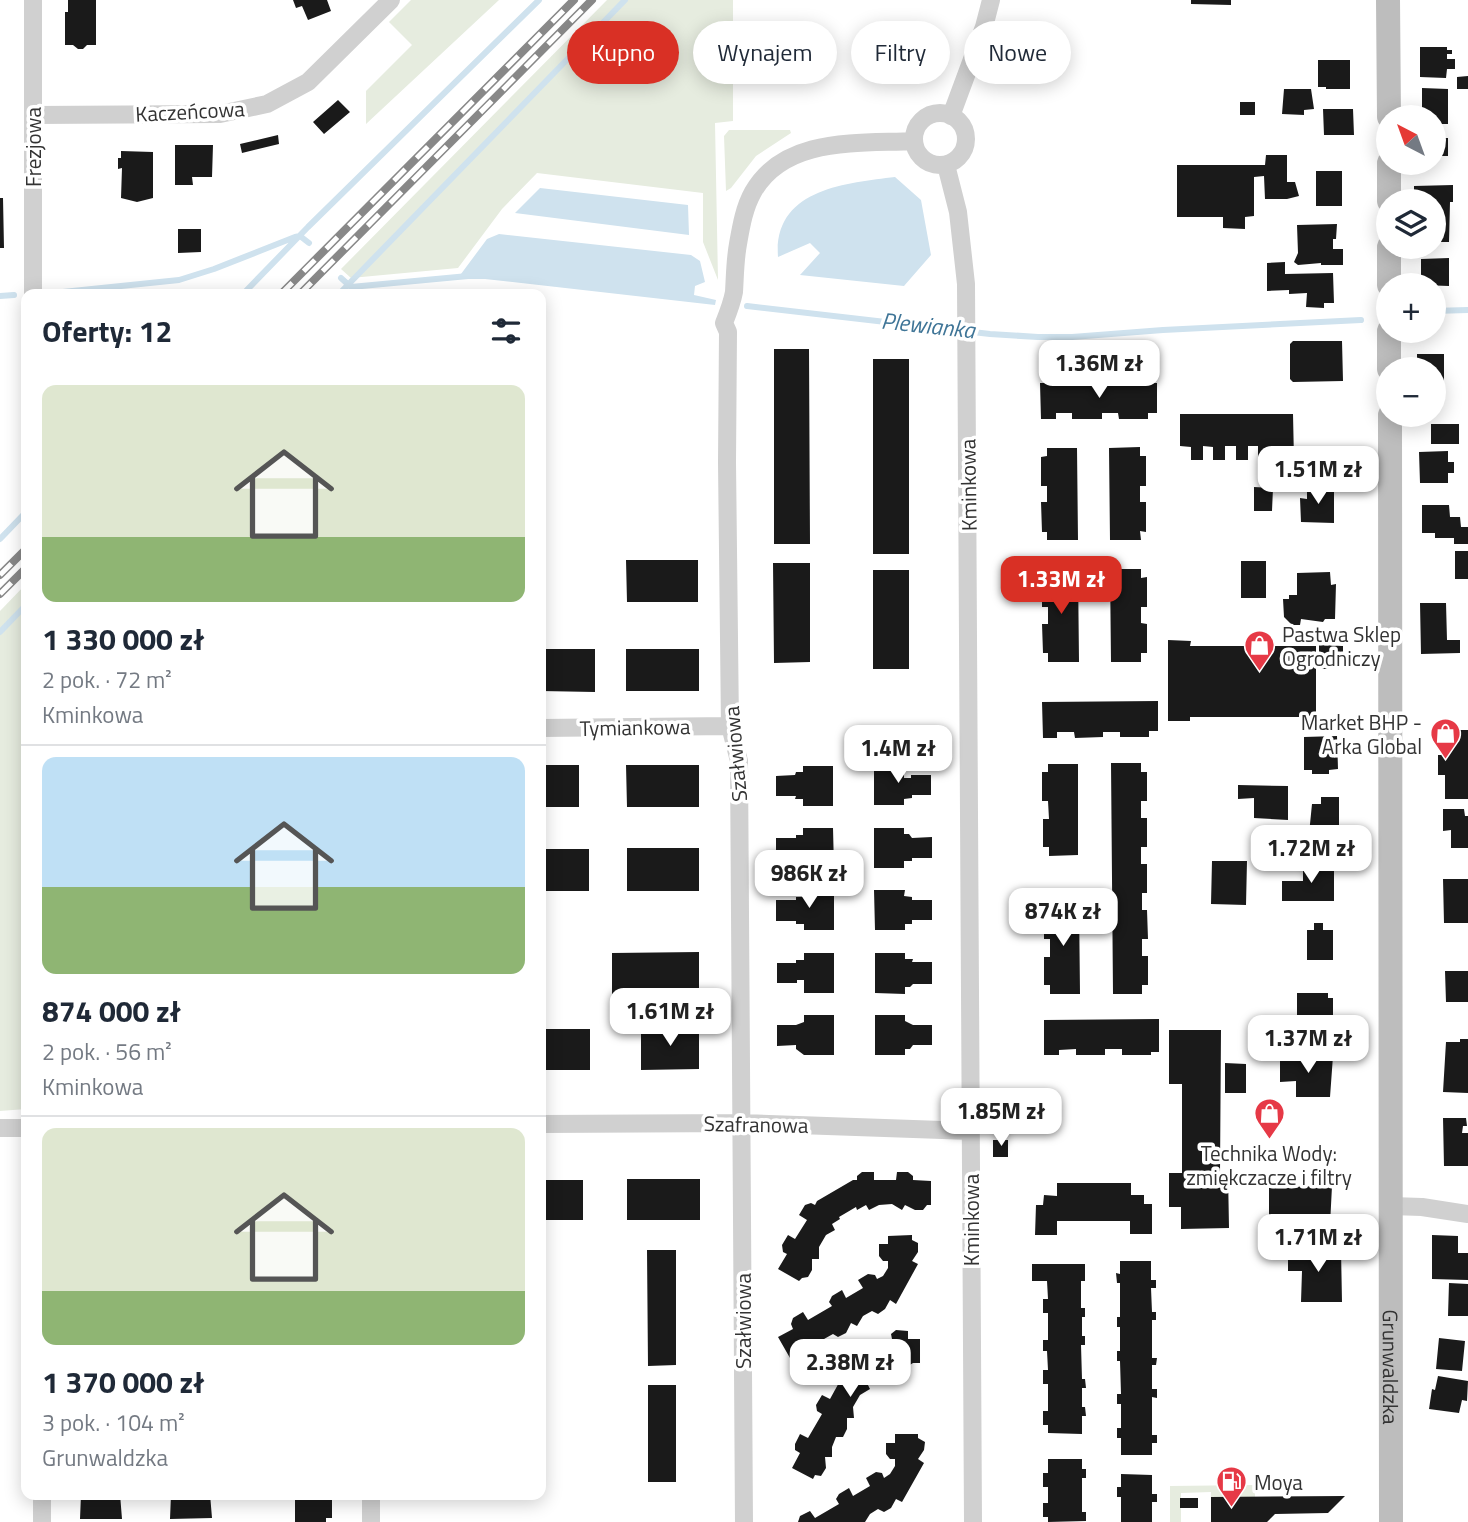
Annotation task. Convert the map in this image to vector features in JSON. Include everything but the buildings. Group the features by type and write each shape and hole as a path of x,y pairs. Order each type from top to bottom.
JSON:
{"street":[{"name":"Frezjowa","path":"33,0 33,289"},
{"name":"Kaczeńcowa","path":"33,115 220,114 267,104 308,82 391,0"},
{"path":"951,116 984,27 991,0"},
{"path":"1388,0 1388,105"},
{"path":"942,114 951,116 965,131 965,145 958,158 946,165 937,165 921,157 914,141 919,124 925,118 942,114"},
{"name":"Szałwiowa","path":"744,1522 739,761 730,726 728,332 724,323 733,296 737,248 745,210 763,177 776,166 806,151 830,145 914,141"},
{"name":"Kminkowa","path":"946,165 958,212 966,284 973,1522"},
{"name":"Grunwaldzka","path":"1390,427 1391,1522"},
{"name":"Tymiankowa","path":"546,728 730,726"},
{"name":"Szafranowa","path":"546,1124 742,1123 971,1131"},
{"path":"0,1128 21,1128"},
{"path":"1391,1206 1422,1207 1468,1214"},
{"path":"42,1500 42,1522"},
{"path":"371,1500 371,1522"}],"shaded area":[{"path":"411,0 499,0 366,124 366,91 412,45 389,22"},
{"path":"607,0 733,0 733,21 693,21 693,84 733,84 733,121 715,123 718,280 703,242 703,193 537,173 502,209 458,268 351,278 341,269 567,40 567,84 679,84 679,21 586,21"},
{"path":"729,130 790,130 791,133 756,156 726,191 724,136"},
{"path":"21,589 21,1109 0,1111 0,611"},
{"path":"1255,1485 1255,1497 1211,1497 1211,1492 1181,1493 1181,1522 1170,1522 1170,1486"}],"water":[{"path":"895,177 921,200 931,255 904,286 800,275 820,253 810,243 778,257 780,234 787,217 800,203 835,187"},
{"path":"540,188 688,205 689,235 515,213"},
{"path":"499,234 691,255 700,261 705,282 695,286 694,295 716,300 715,305 485,279 461,279 461,274 487,239"}],"waterway":[{"path":"248,289 539,0"},
{"path":"344,289 625,0"},
{"name":"Plewianka","path":"92,289 179,280 295,237 300,236 309,243"},
{"name":"Plewianka","path":"341,278 351,287 468,276"},
{"name":"Plewianka","path":"0,296 14,295"},
{"name":"Plewianka","path":"747,306 990,334 1038,337 1361,320"},
{"name":"Plewianka","path":"1446,311 1468,310"},
{"path":"0,539 21,517"},
{"path":"0,632 21,610"}],"railway":[{"path":"286,289 574,0"},
{"path":"305,289 592,0"},
{"path":"0,575 21,554"},
{"path":"0,594 21,573"}],"place":[{"name":"Pastwa Sklep Ogrodniczy","path":"1259,673"},
{"name":"Market BHP - Arka Global","path":"1445,761"},
{"name":"Technika Wody: zmiękczacze i filtry","path":"1269,1140"},
{"name":"Moya","path":"1231,1509"}]}
